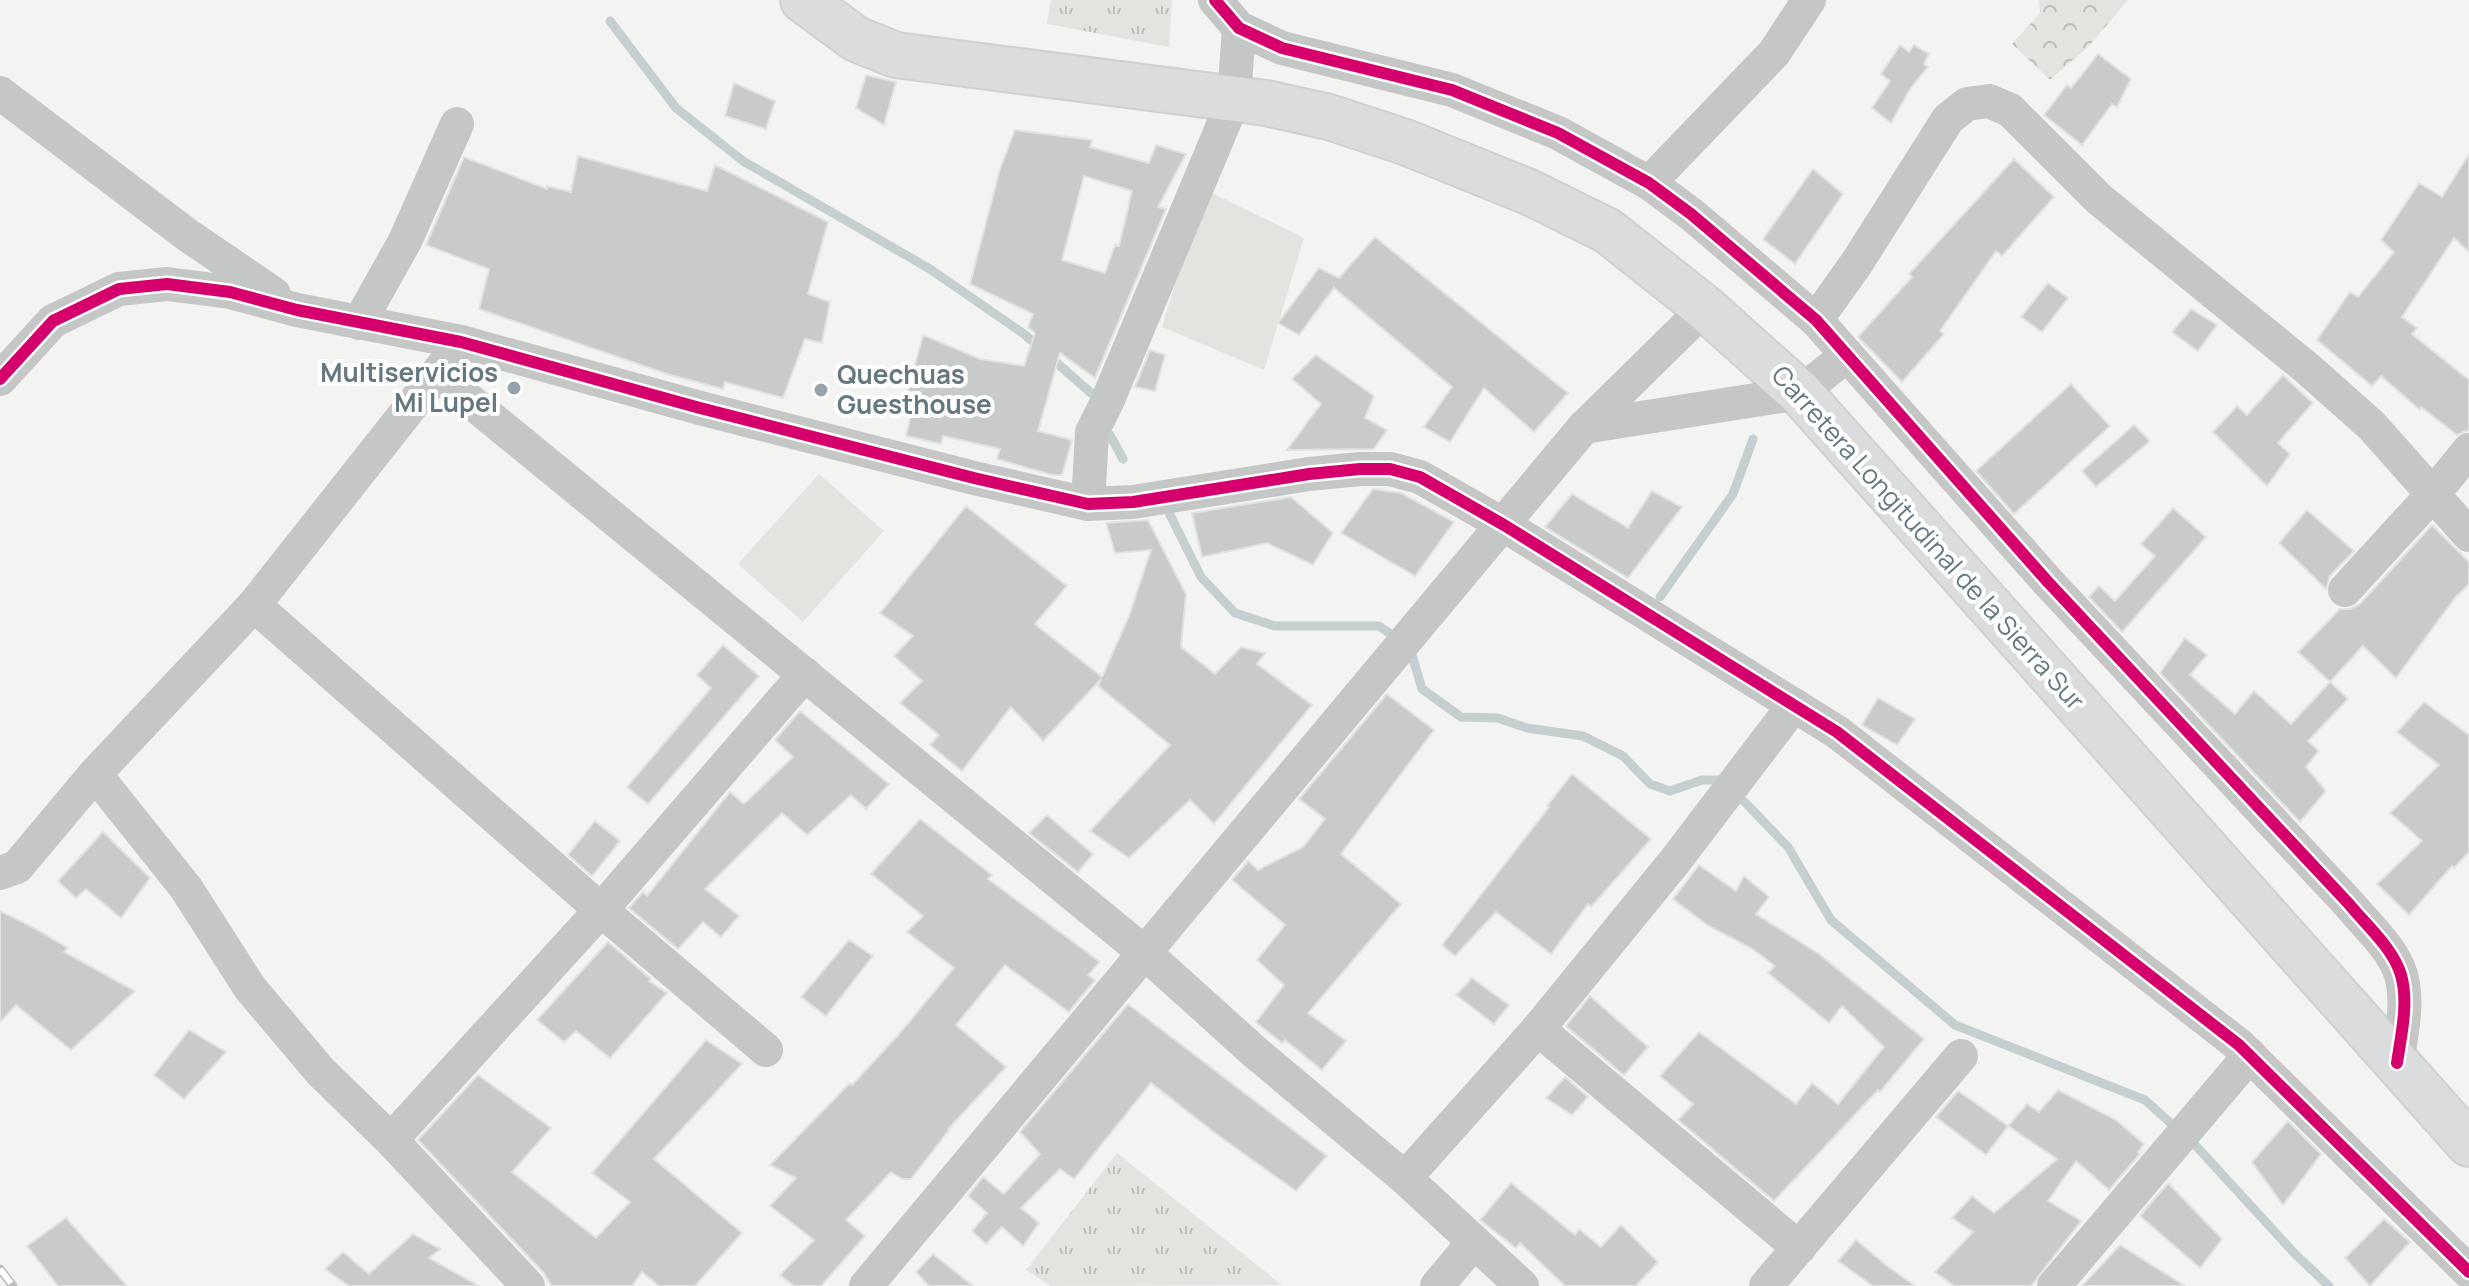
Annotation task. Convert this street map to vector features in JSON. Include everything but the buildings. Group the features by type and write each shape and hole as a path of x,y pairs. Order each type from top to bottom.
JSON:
{"highway":[{"name":"Carretera Longitudinal de la Sierra Sur","path":"803,0 856,39 896,55 1266,103 1329,117 1405,142 1529,192 1608,231 1705,308 1800,393 2469,1144"}],"street":[{"path":"1215,0 1239,28 1282,48 1452,90 1558,133 1649,183 1691,214 1816,320 2048,582 2349,904 2393,958 2402,976 2404,1011 2397,1063"},
{"path":"1649,183 1774,53 1809,0"},
{"path":"1088,504 1092,432 1234,99 1239,28"},
{"path":"0,93 186,234 297,310"},
{"path":"1816,320 1856,264 1948,119 1967,104 1989,101 2010,110 2099,199 2308,369 2372,426 2469,535"},
{"path":"359,323 405,241 457,124"},
{"path":"0,379 53,321 119,289 167,284 230,292 297,310 461,342 700,408 1088,504 1133,502 1360,469 1390,469 1420,477 1504,525 1837,732 2250,1055 2469,1272"},
{"path":"866,1286 1584,427 1705,308"},
{"path":"0,873 17,867 95,774 254,605 461,342"},
{"path":"1584,427 1800,393 1847,355"},
{"path":"437,374 1145,953 1256,1053 1405,1178 1522,1286"},
{"path":"2345,590 2469,450"},
{"path":"254,605 601,910 766,1050"},
{"path":"391,1140 601,910 805,674"},
{"path":"1405,1178 1538,1029 1794,705"},
{"path":"95,774 186,888 250,988 321,1072 391,1140 528,1286"},
{"path":"1538,1029 1799,1248"},
{"path":"2054,1286 2250,1055"},
{"path":"1766,1286 1961,1056"},
{"path":"1437,1286 1473,1243"}],"green space":[{"path":"1051,0 1172,0 1169,47 1047,24"},
{"path":"2039,0 2128,0 2089,46 2050,80 2012,44 2040,13"},
{"path":"1204,189 1304,238 1264,370 1162,327"},
{"path":"819,474 884,531 803,622 738,564"},
{"path":"1117,1153 1282,1285 1051,1286 1026,1270"}],"waterway":[{"path":"610,21 676,108 743,161 930,269 1024,334 1091,393"},
{"path":"1110,435 1123,459"},
{"path":"1660,597 1733,494 1753,439"},
{"path":"1170,515 1201,577 1235,613 1275,626 1379,626 1398,639"},
{"path":"1410,648 1422,689 1461,717 1498,718 1527,728 1583,736 1623,756 1650,784 1670,791 1702,780 1722,780 1725,783"},
{"path":"1736,793 1788,847 1831,920 1955,1025 2145,1100 2198,1148 2295,1254 2329,1286"}],"railway":[{"path":"0,1269 13,1286"}],"cycle path":[{"path":"1215,0 1239,28 1282,48 1452,90 1558,133 1649,183 1691,214 1816,320 2048,582 2386,946 2397,965 2403,986 2404,1019 2397,1063"},
{"path":"0,379 53,321 119,289 167,284 230,292 297,310 461,342 700,408 1088,504 1133,502 1360,469 1390,469 1420,477 1504,525 1837,732 2239,1045 2469,1272"}],"place":[{"name":"Multiservicios Mi Lupel","path":"514,388"},
{"name":"Quechuas Guesthouse","path":"821,390"}]}
